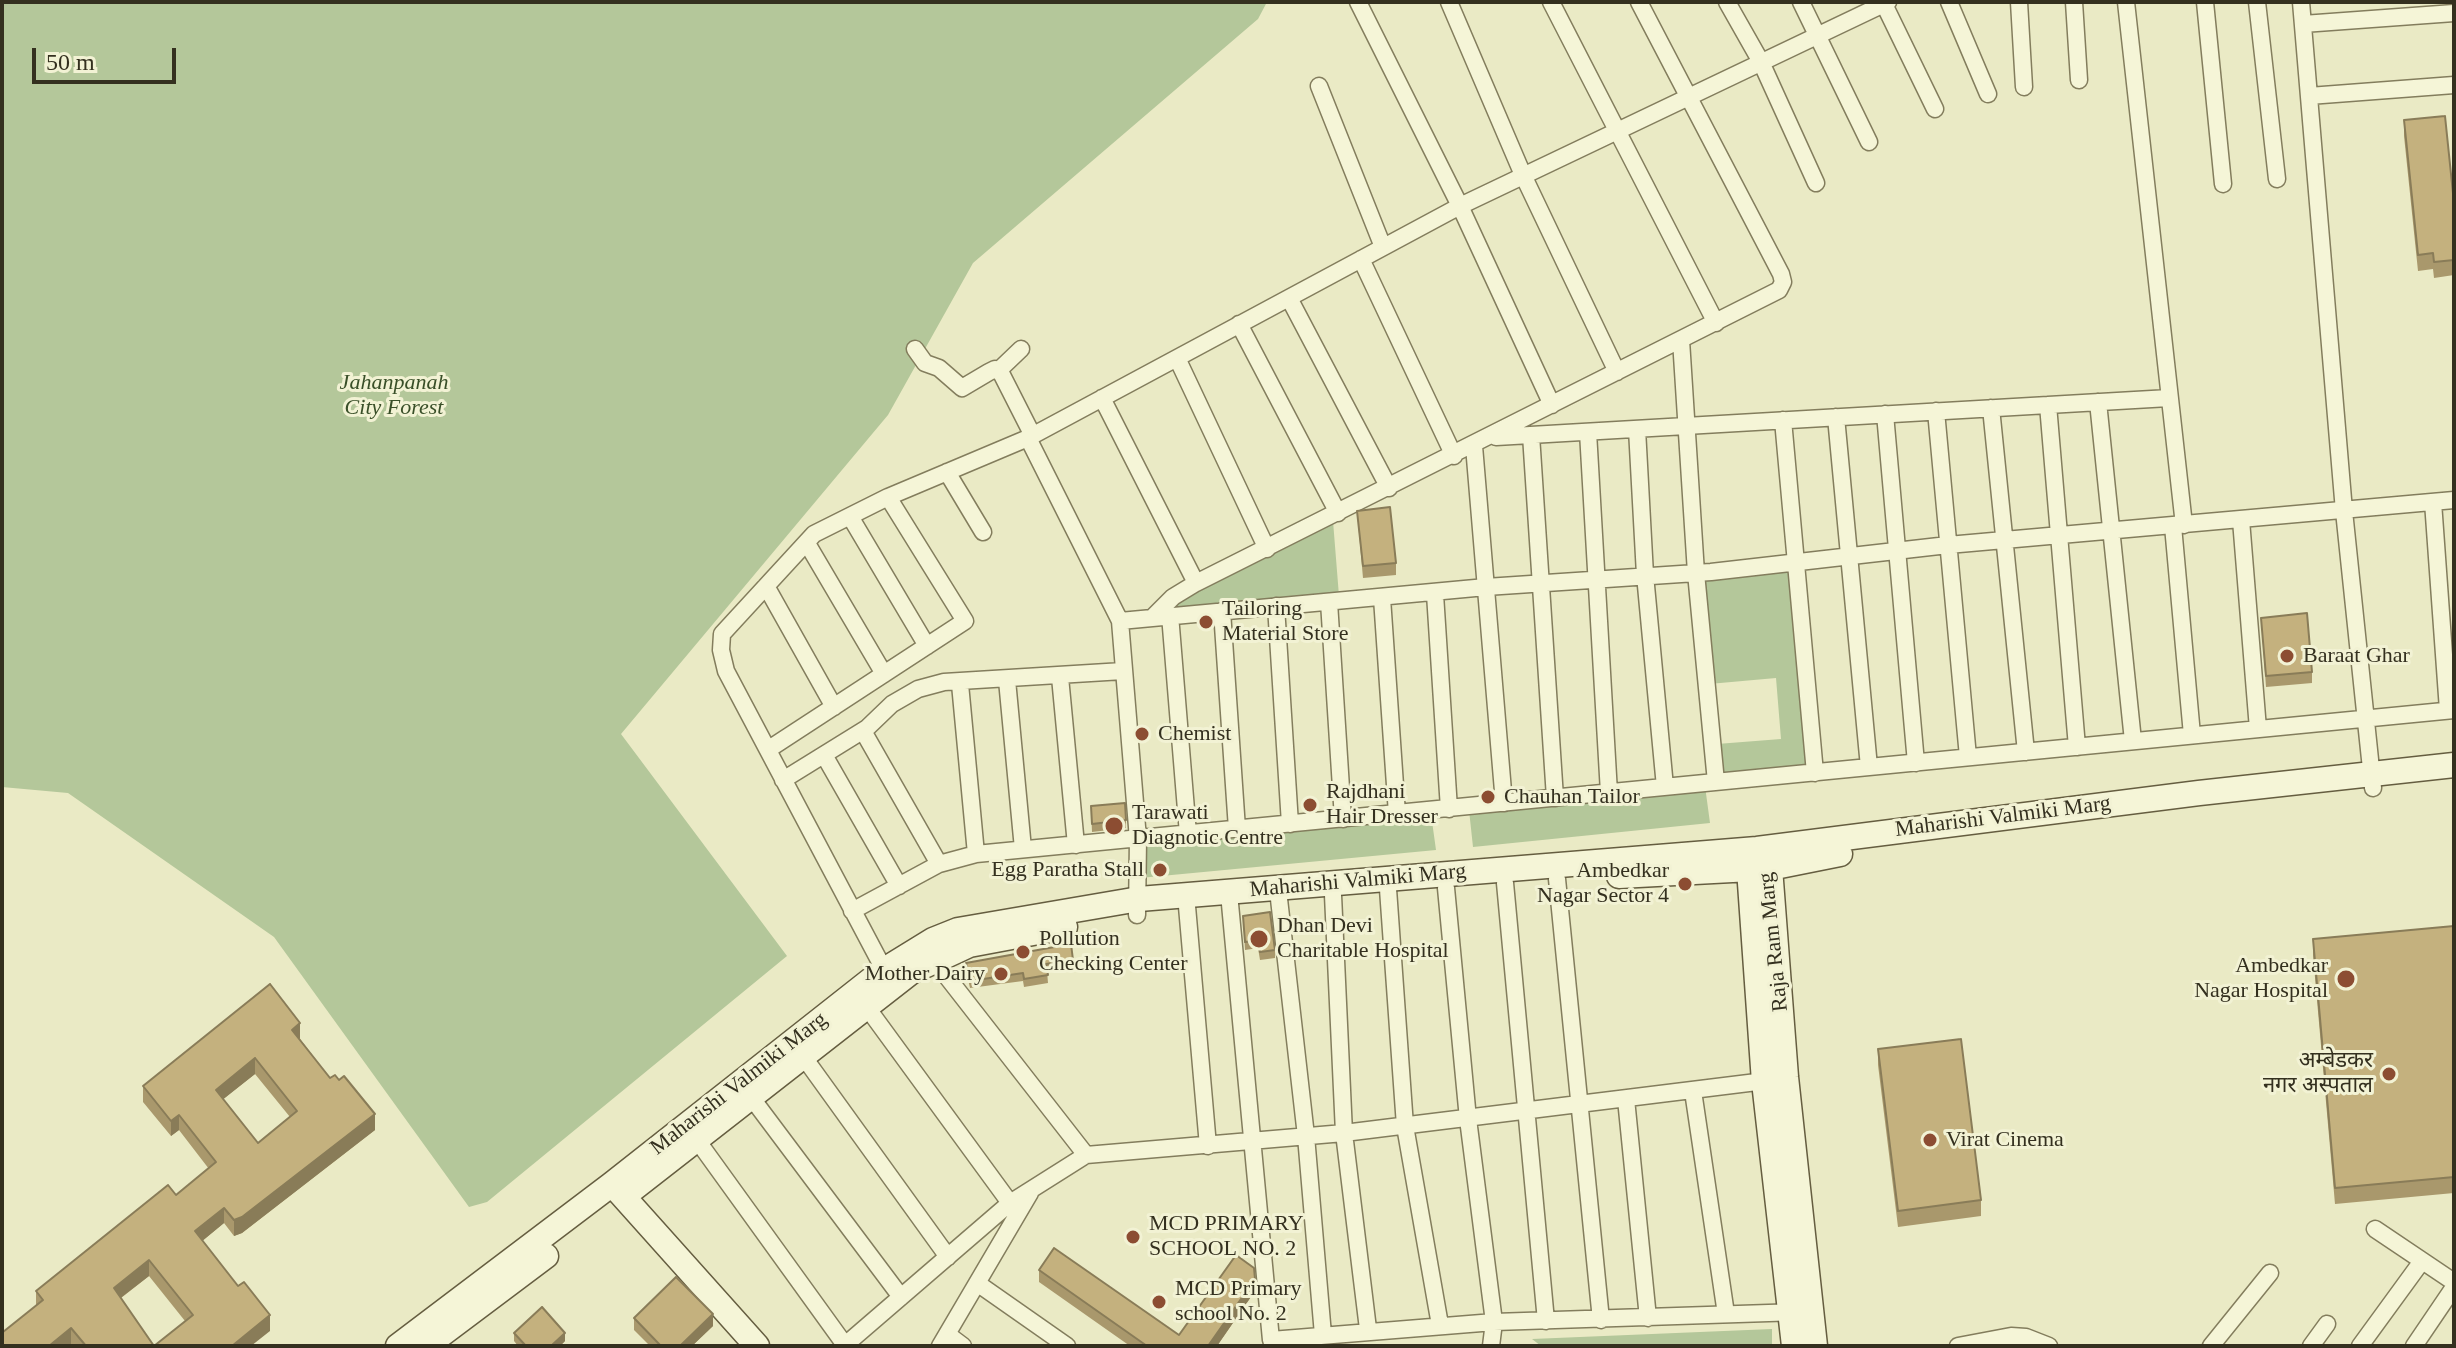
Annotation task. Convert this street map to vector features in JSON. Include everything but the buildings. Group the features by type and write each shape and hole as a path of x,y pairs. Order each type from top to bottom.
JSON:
{"street":[{"path":"1358,2 1460,206 1552,405"},
{"path":"1449,2 1523,175 1617,372"},
{"path":"1551,2 1716,323"},
{"path":"1188,834 1162,615 1173,597 1773,295 1783,282 1639,2"},
{"path":"1727,2 1761,62 1816,183"},
{"path":"1801,2 1869,142"},
{"path":"1949,2 1988,94"},
{"path":"2019,2 2024,87"},
{"path":"2074,2 2079,80"},
{"path":"2126,2 2169,398 2192,735"},
{"path":"2205,2 2223,184"},
{"path":"2257,2 2277,179"},
{"path":"2301,2 2344,511 2372,781"},
{"path":"888,978 726,671 721,650 722,634 808,545 814,534 888,497 1030,437 1460,206 1885,3 1935,109"},
{"path":"2303,24 2454,13"},
{"path":"2309,96 2454,85"},
{"path":"1319,86 1383,247"},
{"path":"1361,259 1454,456"},
{"path":"1289,298 1389,488"},
{"path":"1239,324 1338,513"},
{"path":"1681,340 1696,573 1716,782"},
{"path":"915,349 925,363 939,368 962,388 989,372 998,371 1021,349"},
{"path":"1177,358 1267,549"},
{"path":"998,371 1120,621 1138,839 1138,907"},
{"path":"1102,398 1196,583"},
{"path":"1490,437 2169,398"},
{"path":"2098,402 2133,741"},
{"path":"2048,405 2077,747"},
{"path":"1991,408 2026,752"},
{"path":"1936,411 1968,757"},
{"path":"1885,414 1916,763"},
{"path":"1836,417 1869,767"},
{"path":"1783,420 1815,773"},
{"path":"1637,429 1645,575 1665,787"},
{"path":"1588,432 1609,793"},
{"path":"1531,435 1555,798"},
{"path":"1474,446 1504,803"},
{"path":"947,472 983,532"},
{"path":"769,749 965,621 888,497"},
{"path":"1120,621 1486,587 1696,573 1948,545 2454,500"},
{"path":"852,911 939,864 976,854 2451,710 2433,502"},
{"path":"851,518 927,646"},
{"path":"2241,520 2258,729"},
{"path":"808,545 884,674"},
{"path":"766,586 834,707"},
{"path":"1435,594 1449,809"},
{"path":"1382,598 1397,814"},
{"path":"1329,602 1343,819"},
{"path":"1276,606 1290,824"},
{"path":"1222,611 1237,829"},
{"path":"783,780 863,731 892,704 918,689 944,682 960,684 1123,671"},
{"path":"1060,677 1076,845"},
{"path":"1007,680 1023,849"},
{"path":"960,684 976,854"},
{"path":"863,731 939,864"},
{"path":"824,755 899,886"},
{"name":"Maharishi Valmiki Marg","path":"1187,902 1230,904 1388,889 1446,888 1759,862 2372,781 2454,765"},
{"name":"Maharishi Valmiki Marg","path":"2372,781 2454,778"},
{"name":"Maharishi Valmiki Marg","path":"426,1346 888,978 929,953 1138,907 1759,862"},
{"name":"Raja Ram Marg","path":"1759,862 1775,1080 1799,1312 1794,1346"},
{"path":"1557,879 1601,1320"},
{"path":"1505,883 1546,1321"},
{"path":"1446,888 1468,1119 1494,1322 1491,1346"},
{"path":"1388,889 1405,1126 1440,1325"},
{"path":"1333,895 1344,1133 1368,1329"},
{"path":"1279,899 1306,1136 1323,1335"},
{"path":"1187,902 1208,1146"},
{"path":"1230,904 1272,1343 1368,1329 1799,1312"},
{"path":"929,953 1086,1155"},
{"name":"Maharishi Valmiki Marg","path":"398,1346 618,1191 697,1140 866,1006 888,978"},
{"path":"866,1006 1010,1203"},
{"path":"803,1056 948,1257"},
{"path":"697,1140 845,1346 1010,1203 1086,1155 1344,1133 1775,1080"},
{"path":"1693,1091 1726,1314"},
{"path":"751,1097 901,1297"},
{"path":"1626,1099 1648,1318"},
{"path":"963,1346 943,1340 1033,1189"},
{"path":"618,1191 747,1343"},
{"path":"2375,1229 2454,1285 2414,1346"},
{"path":"2360,1346 2422,1261"},
{"path":"2211,1346 2270,1273"},
{"path":"977,1283 1067,1346"},
{"name":"Raja Ram Marg","path":"1799,1312 1815,1346"},
{"path":"2311,1346 2327,1324"},
{"path":"1958,1346 2011,1336 2026,1337 2049,1346"}],"green space":[{"name":"Jahanpanah City Forest","path":"2,2 1267,2 1258,19 973,263 888,415 621,734 787,956 487,1202 469,1207 274,937 68,793 2,787"},
{"path":"1333,521 1339,596 1165,610 1176,601"},
{"path":"1792,566 1810,769 1720,778 1717,744 1781,739 1776,678 1709,684 1699,576"},
{"path":"1705,786 1710,823 1473,847 1469,810"},
{"path":"1431,814 1436,850 1140,878 1140,841"},
{"path":"1772,1329 1772,1346 1541,1346 1532,1339"}],"place":[{"name":"Tailoring Material Store","path":"1206,622"},
{"name":"Baraat Ghar","path":"2287,656"},
{"name":"Chemist","path":"1142,734"},
{"name":"Chauhan Tailor","path":"1488,797"},
{"name":"Rajdhani Hair Dresser","path":"1310,805"},
{"name":"Tarawati Diagnotic Centre","path":"1114,826"},
{"name":"Egg Paratha Stall","path":"1160,870"},
{"name":"Ambedkar Nagar Sector 4","path":"1685,884"},
{"name":"Dhan Devi Charitable Hospital","path":"1259,939"},
{"name":"Pollution Checking Center","path":"1023,952"},
{"name":"Mother Dairy","path":"1001,974"},
{"name":"Ambedkar Nagar Hospital","path":"2346,979"},
{"name":"अम्बेडकर नगर अस्पताल","path":"2389,1074"},
{"name":"Virat Cinema","path":"1930,1140"},
{"name":"MCD PRIMARY SCHOOL NO. 2","path":"1133,1237"},
{"name":"MCD Primary school No. 2","path":"1159,1302"}]}
